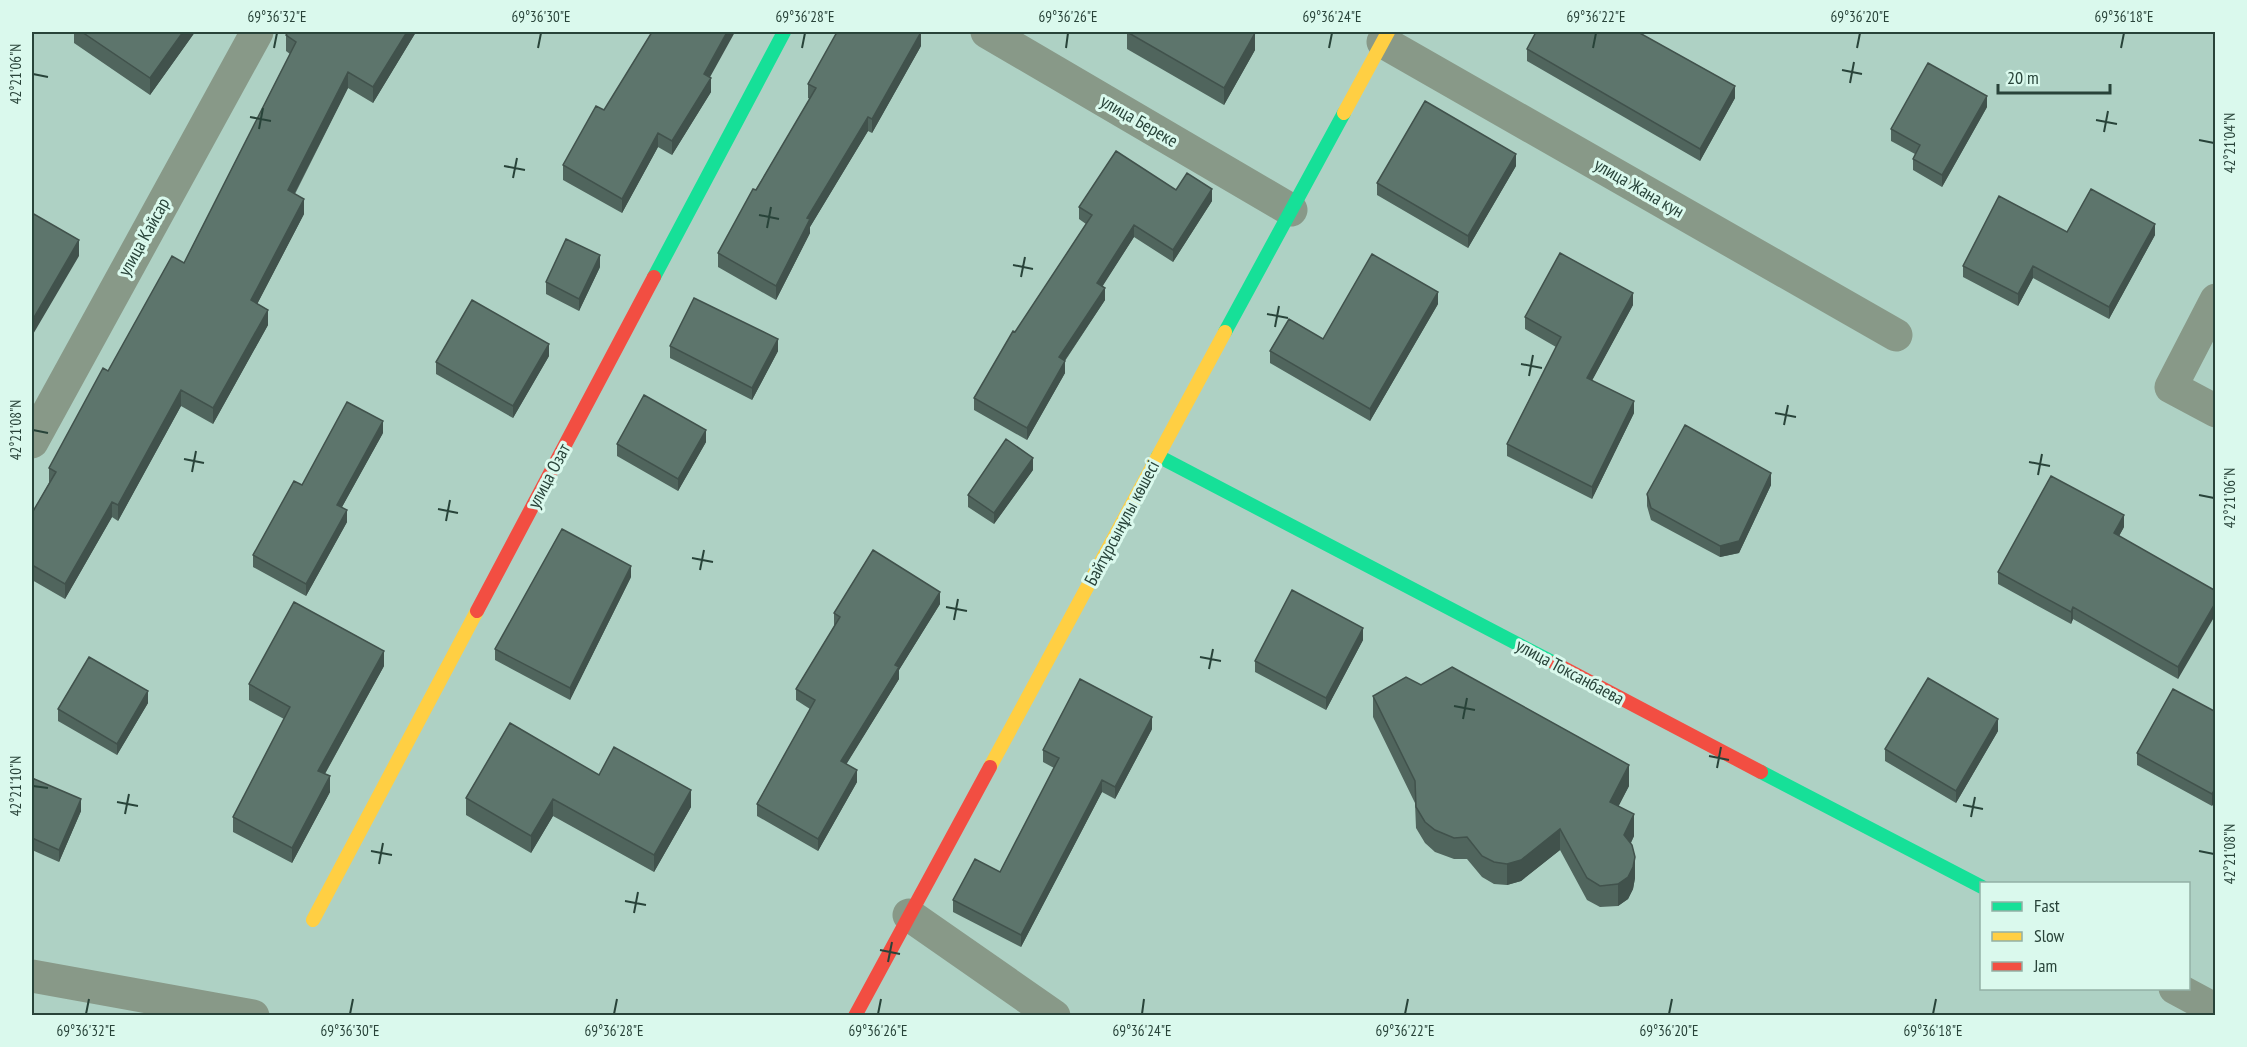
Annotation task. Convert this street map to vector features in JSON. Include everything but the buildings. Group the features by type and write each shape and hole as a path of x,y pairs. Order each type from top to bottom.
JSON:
{"street":[{"name":"улица Кайсар","path":"32,441 257,32"},
{"name":"улица Озат","path":"313,920 784,32"},
{"name":"улица Береке","path":"987,32 1292,210"},
{"name":"Байтұрсынұлы көшесі","path":"855,1016 1385,37"},
{"name":"улица Жана кун","path":"1385,37 1896,335"},
{"path":"2216,300 2171,387 2216,411"},
{"name":"улица Токсанбаева","path":"1158,456 1980,886"},
{"path":"909,915 1054,1016"},
{"path":"32,976 253,1016"},
{"path":"2179,990 2216,1010"}],"traffic: fast":[{"path":"654,277 784,32"},
{"path":"1225,332 1344,113"},
{"path":"1158,456 1554,663"},
{"path":"1761,772 1980,886"}],"traffic: slow":[{"path":"1344,113 1388,32"},
{"path":"990,767 1225,332"},
{"path":"313,920 477,611"}],"traffic: jam":[{"path":"477,611 654,277"},
{"path":"1554,663 1761,772"},
{"path":"855,1016 990,767"}]}
